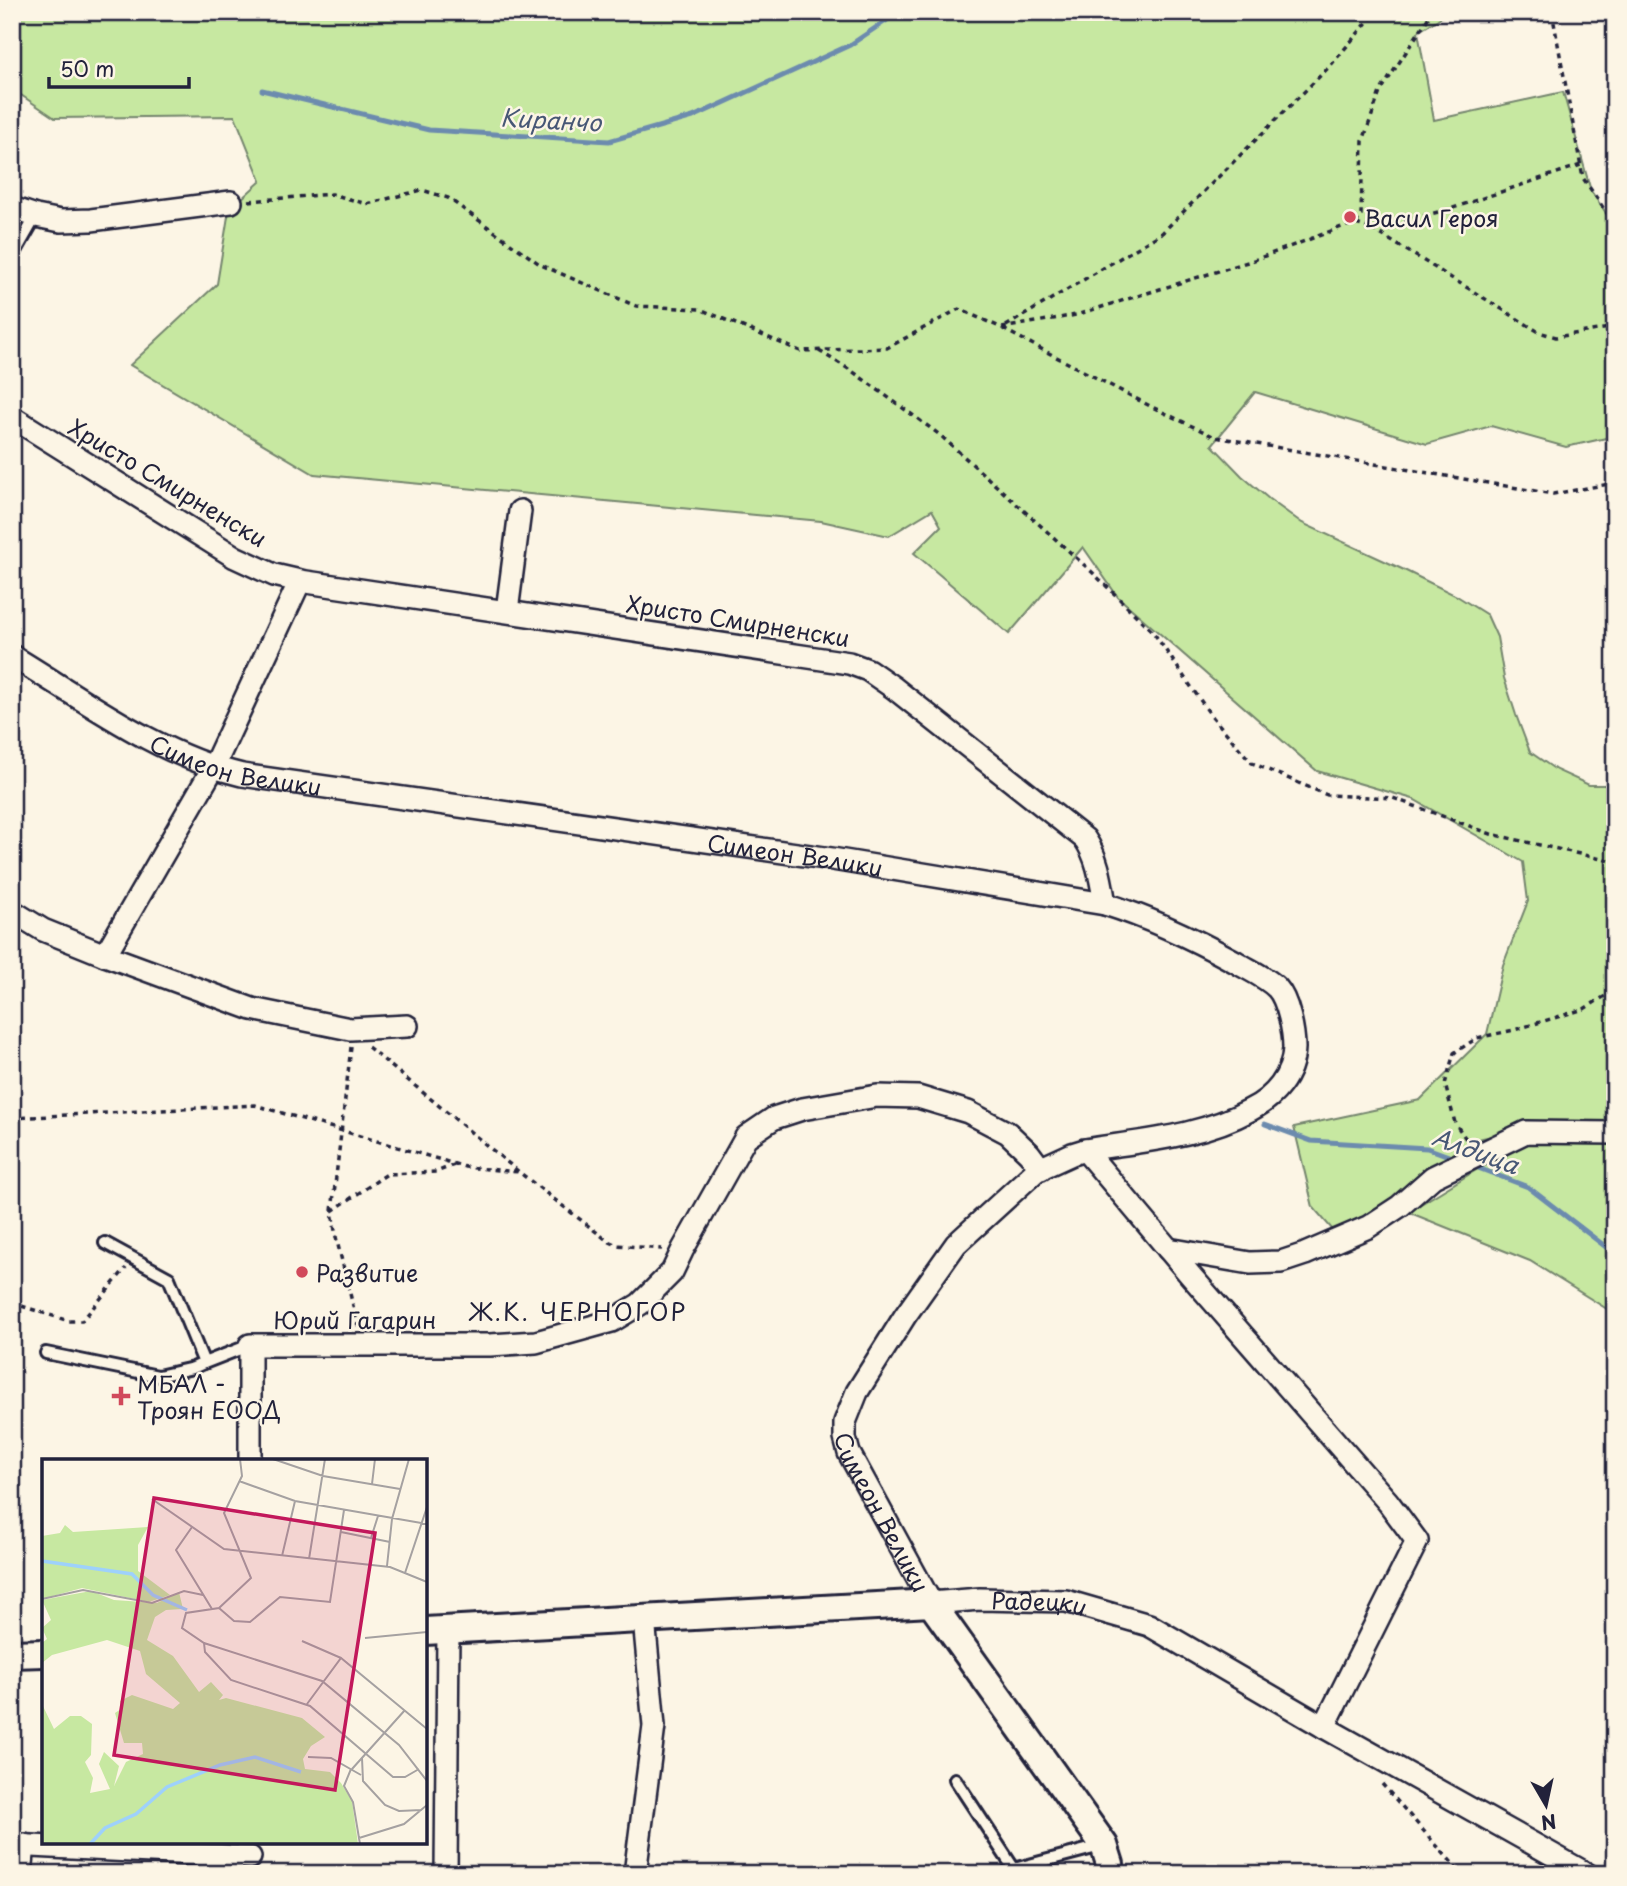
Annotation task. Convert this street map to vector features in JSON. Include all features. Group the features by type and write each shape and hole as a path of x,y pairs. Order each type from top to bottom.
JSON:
{"street":[{"path":"12,208 61,221 91,220 231,202"},
{"name":"Христо Смирненски","path":"12,417 235,556 274,575 849,663 868,670 1073,827 1093,850 1105,904"},
{"path":"507,611 520,511"},
{"path":"105,955 213,768 300,581"},
{"name":"Симеон Велики","path":"12,656 137,733 213,768 242,775 832,859 1105,904 1139,915 1223,955 1278,989 1294,1032 1293,1056 1286,1079 1270,1097 1252,1110 1204,1129 1085,1150 1041,1169 956,1244 905,1316 857,1392 845,1422 849,1453 931,1602 1104,1845 1110,1874"},
{"path":"15,915 43,930 105,955 252,1009 351,1032 407,1026"},
{"name":"Юрий Гагарин","path":"250,1345 491,1345 536,1342 612,1321 640,1304 672,1272 746,1137 774,1118 803,1109 877,1096 918,1097 968,1112 1008,1133 1041,1169"},
{"path":"1168,1249 1250,1263 1281,1262 1368,1227 1400,1206 1433,1177 1526,1132 1615,1133"},
{"path":"1085,1150 1388,1503 1416,1541 1324,1727"},
{"path":"250,1345 250,1459"},
{"name":"Радецки","path":"437,1630 931,1602 1066,1601 1149,1625 1324,1727 1587,1874"},
{"path":"635,1874 654,1726 644,1619"},
{"path":"437,1630 446,1874"},
{"path":"12,1654 42,1653"},
{"path":"20,1874 18,1845 250,1858"}],"lane":[{"path":"12,258 36,216"},
{"path":"104,1243 169,1278 204,1363"},
{"path":"46,1353 158,1376 193,1368 250,1345"},
{"path":"955,1779 1014,1871 1104,1845"}],"path":[{"path":"1002,328 1162,233 1330,66 1376,12"},
{"path":"1356,224 1361,215 1363,141 1380,92 1432,12"},
{"path":"1552,12 1583,178 1615,225"},
{"path":"1372,229 1450,209 1581,165"},
{"path":"231,202 332,194 367,204 422,190 448,198 541,265 636,306 700,309 800,351 887,348 959,309 1002,328 1215,437 1553,494 1615,483"},
{"path":"1002,328 1076,315 1254,260 1356,224 1372,229 1539,332 1556,337 1615,327"},
{"path":"817,350 852,371 940,435 1092,572 1153,632 1210,714 1252,763 1327,795 1393,798 1491,834 1615,862"},
{"path":"1478,1155 1455,1123 1445,1084 1454,1053 1477,1038 1584,1009 1615,990"},
{"path":"351,1032 332,1211 363,1345"},
{"path":"351,1032 519,1172 608,1241 639,1248 683,1249"},
{"path":"12,1118 255,1105 456,1164 519,1172"},
{"path":"332,1211 387,1174 436,1172 456,1164"},
{"path":"12,1303 69,1321 82,1321 132,1258"},
{"path":"1377,1778 1462,1874"}],"green space":[{"path":"12,12 1449,12 1418,32 1434,120 1563,92 1591,191 1615,226 1615,428 1606,438 1566,447 1491,426 1427,444 1255,392 1212,445 1242,476 1302,523 1457,596 1487,615 1497,637 1504,678 1530,752 1556,770 1589,785 1615,785 1615,1122 1552,1123 1469,1141 1463,1153 1344,1243 1313,1207 1294,1127 1420,1100 1487,1034 1503,965 1528,901 1523,862 1413,799 1317,771 1118,597 1083,547 1009,634 914,553 941,526 932,510 889,536 821,521 314,474 130,365 217,284 229,210 261,181 235,116 55,118 12,89"},
{"path":"1551,1137 1615,1143 1615,1314 1530,1261 1408,1212 1512,1148"}],"waterway":[{"name":"Киранчо","path":"262,90 429,130 609,141 693,117 850,45 899,12"},
{"name":"Алдица","path":"1265,1124 1311,1141 1427,1148 1457,1159"},
{"name":"Алдица","path":"1473,1166 1528,1187 1615,1254"}],"place":[{"name":"Васил Героя","path":"1350,217"},
{"name":"Развитие","path":"302,1272"},
{"name":"МБАЛ - Троян ЕООД","path":"121,1396"}],"district":[{"name":"Ж.К. ЧЕРНОГОР","path":"578,1311"}]}
